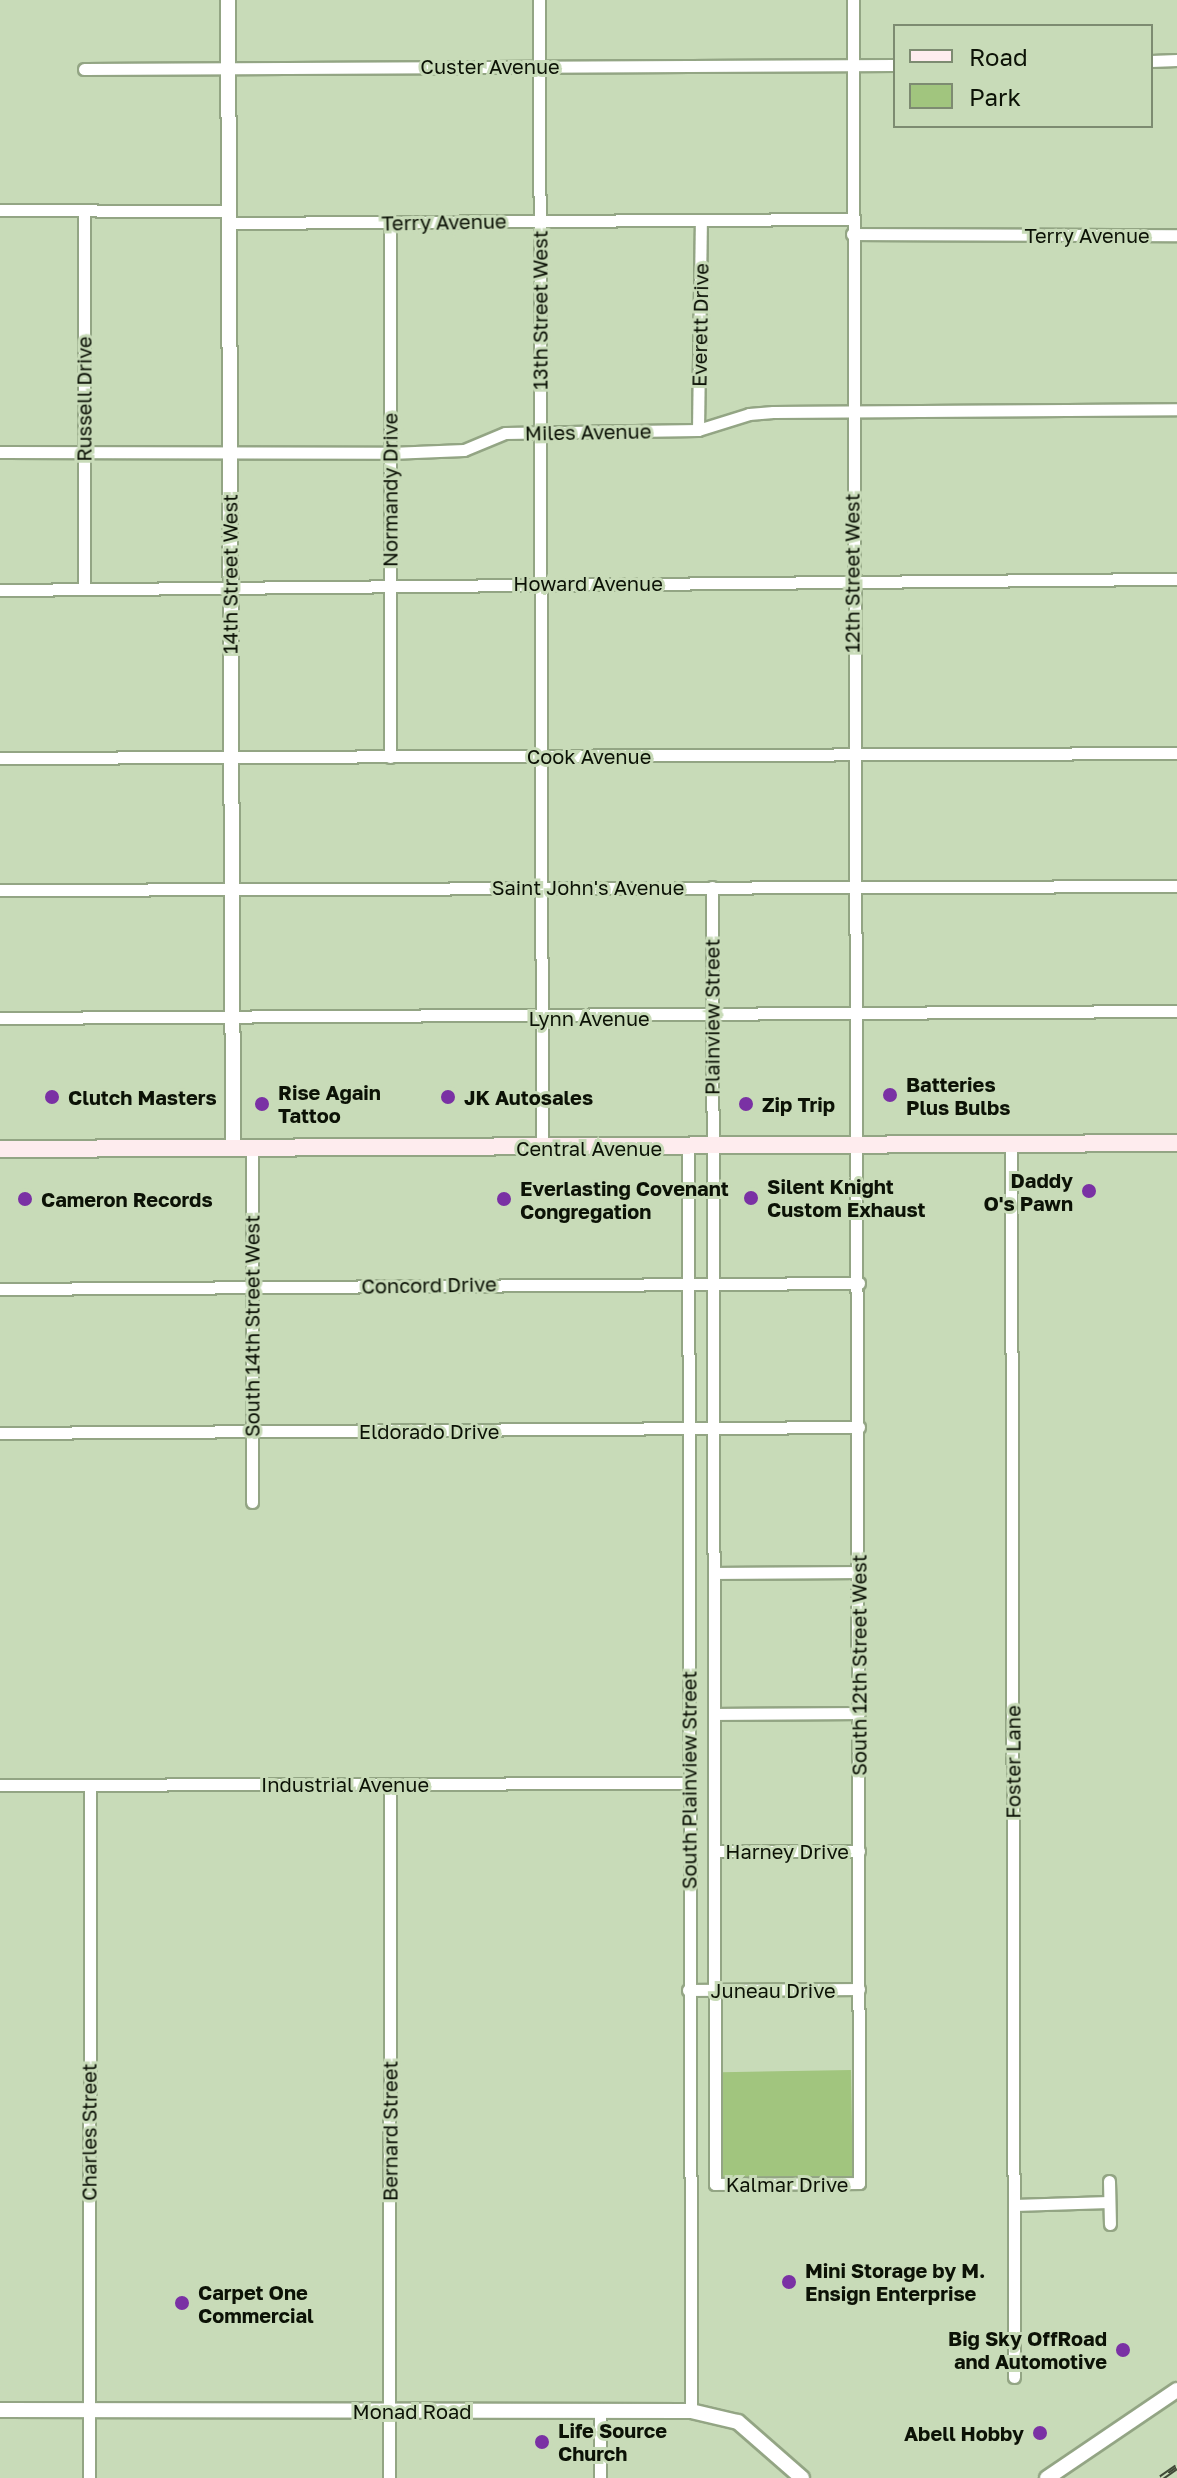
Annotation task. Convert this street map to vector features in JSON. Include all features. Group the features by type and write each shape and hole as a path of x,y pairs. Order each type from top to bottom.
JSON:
{"main road":[{"name":"Central Avenue","path":"1,1149 713,1148 1177,1143"}],"street":[{"name":"14th Street West","path":"228,0 233,1149"},
{"name":"13th Street West","path":"539,0 542,1148"},
{"name":"12th Street West","path":"853,0 851,411 859,1147"},
{"path":"1153,61 1177,60"},
{"name":"Custer Avenue","path":"84,69 893,65"},
{"name":"Terry Avenue","path":"0,210 390,222 852,219"},
{"name":"Russell Drive","path":"84,211 84,588"},
{"name":"Everett Drive","path":"698,430 701,220"},
{"name":"Normandy Drive","path":"390,222 390,757"},
{"name":"Terry Avenue","path":"852,234 1177,235"},
{"name":"Miles Avenue","path":"0,452 390,453 464,450 505,433 698,430 749,414 1177,409"},
{"name":"Howard Avenue","path":"0,590 539,582 852,584 1177,579"},
{"name":"Cook Avenue","path":"0,758 1177,753"},
{"name":"Saint John's Avenue","path":"0,890 1177,886"},
{"name":"Plainview Street","path":"712,887 713,1148"},
{"name":"Lynn Avenue","path":"0,1018 712,1017 1177,1011"},
{"name":"Foster Lane","path":"1011,1146 1014,2377"},
{"name":"South 12th Street West","path":"859,1147 859,2183"},
{"name":"South Plainview Street","path":"688,1148 691,2411"},
{"name":"South Plainview Street","path":"713,1148 715,2184"},
{"name":"South 14th Street West","path":"252,1149 252,1502"},
{"name":"Concord Drive","path":"0,1289 859,1283"},
{"name":"Eldorado Drive","path":"0,1433 859,1427"},
{"path":"714,1573 859,1572"},
{"path":"714,1714 859,1713"},
{"name":"Industrial Avenue","path":"0,1785 689,1783"},
{"name":"Charles Street","path":"89,2478 90,1785"},
{"name":"Bernard Street","path":"389,2478 390,1785"},
{"name":"Harney Drive","path":"714,1851 859,1851"},
{"name":"Juneau Drive","path":"688,1990 859,1989"},
{"path":"1109,2181 1110,2224"},
{"name":"Kalmar Drive","path":"715,2184 859,2183"},
{"path":"1014,2205 1109,2202"},
{"path":"1047,2478 1177,2390"},
{"name":"Monad Road","path":"0,2410 691,2411 738,2422 802,2478"},
{"path":"600,2410 600,2478"}],"green space":[{"path":"851,2070 853,2180 723,2182 721,2072"}],"railway":[{"path":"1161,2478 1177,2467"}],"place":[{"name":"Batteries Plus Bulbs","path":"890,1095"},
{"name":"Clutch Masters","path":"52,1097"},
{"name":"JK Autosales","path":"448,1097"},
{"name":"Rise Again Tattoo","path":"262,1104"},
{"name":"Zip Trip","path":"746,1104"},
{"name":"Daddy O's Pawn","path":"1089,1191"},
{"name":"Silent Knight Custom Exhaust","path":"751,1198"},
{"name":"Cameron Records","path":"25,1199"},
{"name":"Everlasting Covenant Congregation","path":"504,1199"},
{"name":"Mini Storage by M. Ensign Enterprise","path":"789,2282"},
{"name":"Carpet One Commercial","path":"182,2303"},
{"name":"Big Sky OffRoad and Automotive","path":"1123,2350"},
{"name":"Abell Hobby","path":"1040,2433"},
{"name":"Life Source Church","path":"542,2442"}]}
